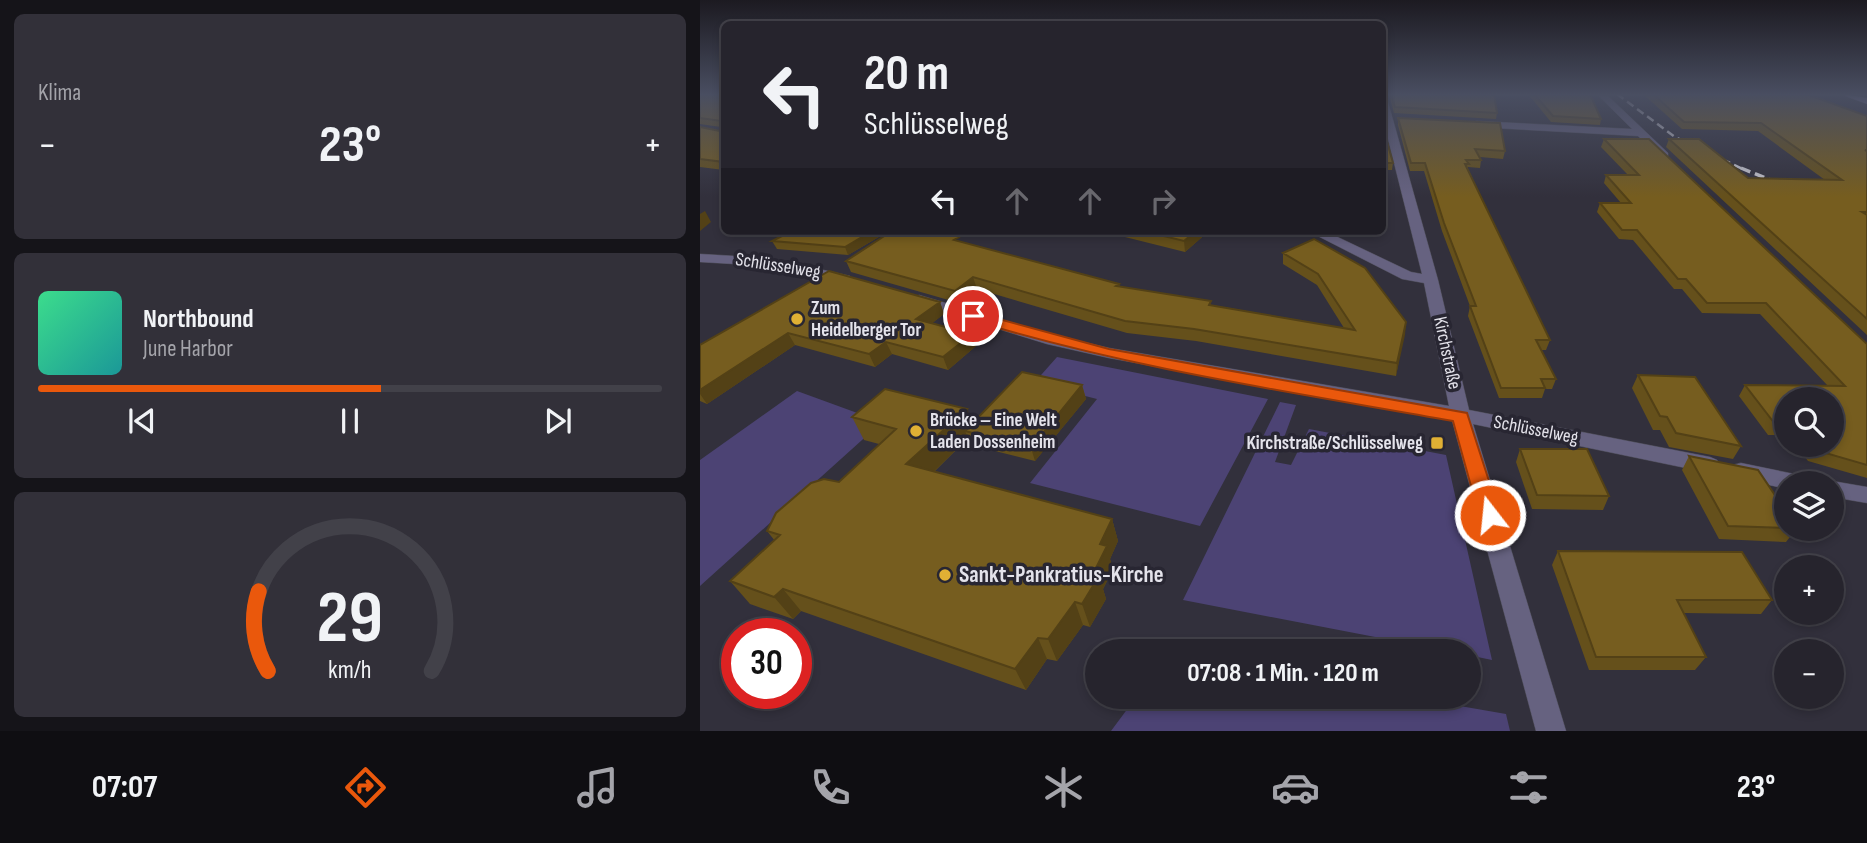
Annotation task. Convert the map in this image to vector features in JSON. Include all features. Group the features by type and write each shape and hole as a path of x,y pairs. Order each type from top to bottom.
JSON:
{"street":[{"name":"Kirchstraße","path":"1389,128 1431,280 1461,417 1551,731"},
{"path":"1560,128 1641,133"},
{"path":"1636,128 1670,161"},
{"path":"1323,235 1407,276 1431,280"},
{"name":"Schlüsselweg","path":"700,258 771,262 861,283"},
{"path":"811,289 857,261"},
{"name":"Schlüsselweg","path":"899,294 1052,341 1109,354 1461,417 1774,478"},
{"path":"1844,491 1867,495"}],"shaded area":[{"path":"1057,357 1268,399 1200,526 1030,483 1097,399 1034,383"},
{"path":"797,391 882,422 700,586 700,460"},
{"path":"1280,402 1296,405 1275,462 1291,465 1309,429 1446,455 1492,660 1481,658 1481,639 1386,639 1183,600"},
{"path":"1127,709 1477,709 1506,714 1510,731 1111,731"}],"building":[{"path":"700,128 720,131 721,128 721,162 700,159"},
{"path":"1401,128 1501,128 1505,151 1475,149 1481,160 1466,160 1469,164 1465,164 1550,340 1536,340 1556,379 1541,379 1545,388 1501,388 1470,306 1476,306 1444,223 1425,163 1411,163"},
{"path":"1768,128 1867,128 1867,212 1862,212 1867,215 1867,319 1669,139 1699,139 1748,178 1842,180"},
{"path":"1386,138 1393,163 1386,163"},
{"path":"1604,139 1649,139 1867,344 1867,465 1839,457 1844,457 1844,387 1774,387 1774,423 1745,385 1845,386 1766,303 1707,303 1686,279 1678,279 1637,230 1622,230 1600,203 1631,203 1606,175 1639,175"},
{"path":"784,235 865,235 845,247 772,241"},
{"path":"886,235 953,235 959,237 954,240 1119,284 1116,286 1211,301 1209,305 1355,330 1318,274 1283,253 1314,239 1365,268 1406,322 1397,363 1194,329 1125,321 973,277 955,291 846,261"},
{"path":"1159,235 1191,235 1184,241"},
{"path":"829,271 940,302 916,319 972,334 943,357 886,342 869,354 788,333 700,390 700,345"},
{"path":"1022,372 1082,385 1031,448 965,431"},
{"path":"1638,375 1695,377 1741,446 1676,433 1667,417 1660,416"},
{"name":"Sankt-Pankratius-Kirche","path":"885,389 967,409 906,464 1112,519 1100,544 1107,546 1093,574 1099,576 1082,604 1075,602 1048,639 1038,638 1015,669 783,589 774,597 730,581 780,535 767,531 776,513 811,483 824,479 839,482 896,429 852,417"},
{"path":"1520,449 1587,449 1609,496 1537,495"},
{"path":"1689,456 1758,470 1774,494 1774,528 1728,526"},
{"path":"1558,551 1742,552 1772,600 1677,600 1706,657 1596,657"}],"railway":[{"path":"1663,128 1675,137 1745,170"},
{"path":"1741,168 1785,186"}],"place":[{"name":"Zum Heidelberger Tor","path":"797,319"},
{"name":"Brücke – Eine Welt Laden Dossenheim","path":"916,431"},
{"name":"Kirchstraße/Schlüsselweg","path":"1437,443"},
{"name":"Sankt-Pankratius-Kirche","path":"945,575"}],"route":[{"path":"973,316 1052,341 1109,354 1461,417 1490,515"}]}
